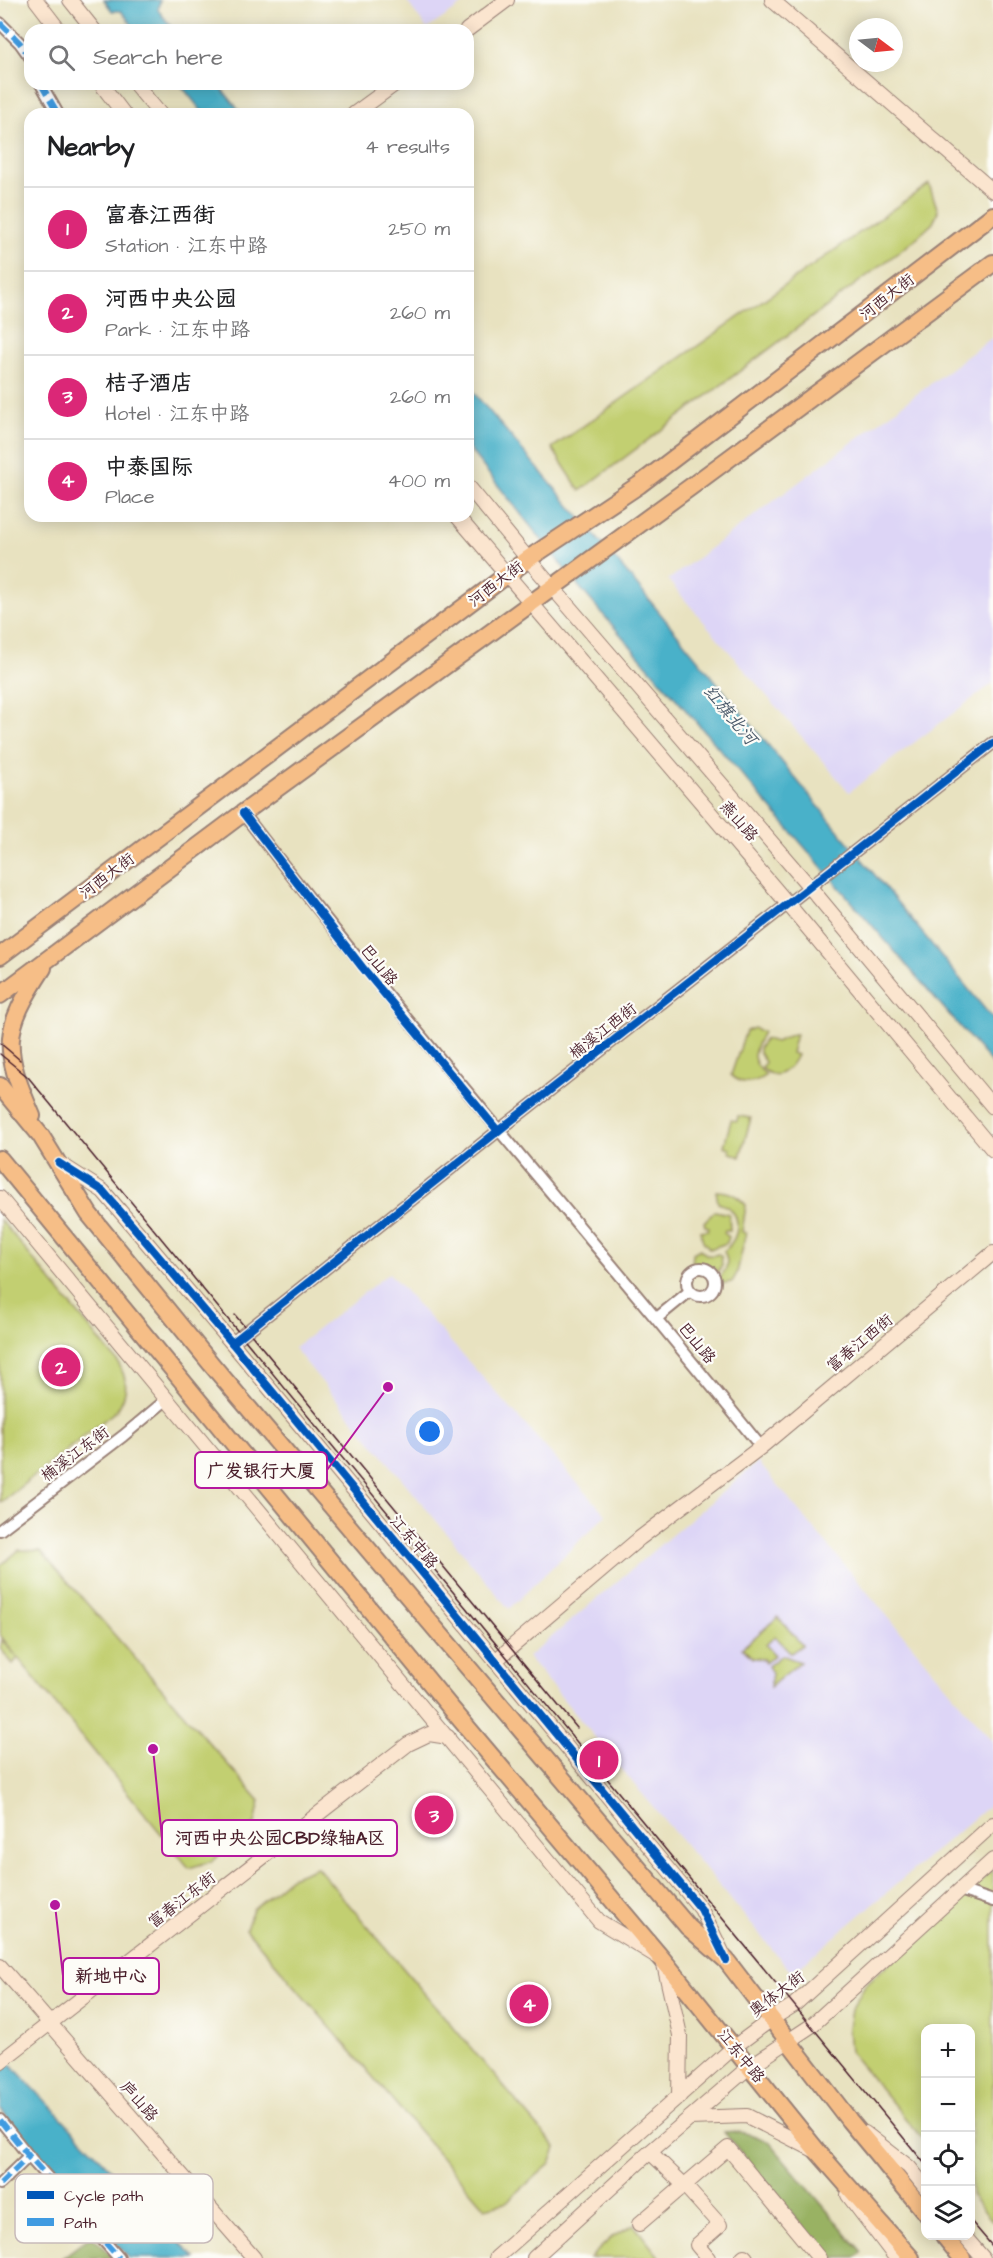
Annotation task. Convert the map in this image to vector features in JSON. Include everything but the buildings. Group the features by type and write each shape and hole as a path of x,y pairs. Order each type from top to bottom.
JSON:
{"main road":[{"name":"河西大街","path":"3,951 506,576 639,485 993,215"},
{"name":"河西大街","path":"0,995 243,813 993,263"},
{"path":"40,1136 11,1061 10,1036 16,1016 28,991 49,958"},
{"name":"江东中路","path":"0,1086 59,1162 89,1214 212,1365 688,1927 726,1960 790,2040 849,2120 921,2207"},
{"name":"江东中路","path":"0,1159 6,1171 663,1960 818,2152 911,2258"},
{"path":"948,2240 962,2258"}],"street":[{"path":"36,0 54,24"},
{"path":"70,0 89,24"},
{"path":"474,25 507,0"},
{"path":"772,0 993,191"},
{"path":"0,23 24,49"},
{"path":"44,90 55,108"},
{"path":"105,90 119,108"},
{"path":"140,90 155,108"},
{"path":"362,108 386,90"},
{"name":"燕山路","path":"474,493 528,560 809,886 993,1107"},
{"name":"燕山路","path":"462,522 788,903 993,1150"},
{"name":"楠溪江西街","path":"232,1342 993,743"},
{"name":"巴山路","path":"243,813 362,966 657,1318 761,1448"},
{"name":"江东中路","path":"59,1162 103,1191 232,1342 701,1909 726,1960"},
{"name":"江东中路","path":"0,1198 599,1921 663,1960"},
{"name":"富春江西街","path":"495,1661 640,1538 761,1448 993,1253"},
{"path":"657,1318 690,1291"},
{"name":"楠溪江东街","path":"0,1530 123,1436 166,1400"},
{"name":"富春江东街","path":"0,2062 408,1744 429,1734 447,1737"},
{"name":"奥体大街","path":"496,2258 734,2047 772,2018 794,2005 993,1824"},
{"path":"534,2258 650,2152 749,2067 812,2026 993,1860"},
{"path":"960,1890 993,1901"},
{"path":"663,1960 681,2035 679,2097"},
{"name":"庐山路","path":"0,1966 181,2174"},
{"path":"690,2118 747,2116 818,2152"},
{"path":"0,2120 44,2174"},
{"name":"江东中路","path":"849,2120 909,2167 925,2186"},
{"path":"639,2224 728,2148 819,2258"},
{"path":"650,2152 720,2225 697,2245 708,2258"},
{"name":"江东中路","path":"818,2152 863,2217 896,2258"},
{"path":"0,2184 28,2156"},
{"name":"庐山路","path":"213,2211 254,2258"},
{"path":"968,2240 982,2258"},
{"path":"106,2243 119,2258"}],"shaded area":[{"path":"406,0 469,0 434,24 423,24"},
{"path":"993,337 993,683 849,792 668,580"},
{"path":"389,1273 606,1515 509,1609 294,1348"},
{"path":"758,1462 993,1742 993,1802 792,1973 528,1657"}],"green space":[{"path":"929,184 938,211 933,223 912,242 580,491 552,448"},
{"path":"754,1028 763,1032 754,1055 760,1069 766,1075 752,1082 743,1082 731,1075 746,1031"},
{"path":"796,1034 791,1053 797,1055 794,1060 782,1073 767,1072 762,1068 765,1062 759,1053 759,1048 765,1039 776,1042"},
{"path":"738,1116 751,1118 740,1157 729,1152 730,1148 724,1146 731,1120 737,1121"},
{"path":"716,1191 732,1194 746,1205 742,1232 746,1233 737,1273 732,1282 719,1284 718,1278 727,1266 724,1251 734,1238 737,1224 732,1211 718,1203"},
{"path":"715,1211 729,1214 730,1230 725,1230 724,1233 729,1237 727,1243 710,1249 703,1241 700,1231 708,1230 709,1227 705,1226 704,1222"},
{"path":"0,1219 117,1361 126,1386 124,1397 117,1410 0,1503"},
{"path":"700,1249 708,1255 721,1256 722,1265 717,1273 704,1264 692,1268 693,1253"},
{"path":"19,1550 41,1551 260,1801 255,1823 212,1861 189,1868 18,1658 13,1664 0,1648 2,1640 17,1657 0,1635 0,1566"},
{"path":"778,1617 802,1645 791,1653 775,1636 766,1645 775,1655 765,1663 764,1659 753,1658 742,1648"},
{"path":"782,1655 800,1662 770,1687 772,1673 768,1666"},
{"path":"317,1867 556,2148 550,2164 505,2203 485,2208 246,1929 253,1909 291,1877"},
{"path":"993,1870 993,2222 975,2200 975,2024 921,2024 921,2137 850,2052 848,2028 851,2010 865,1985"},
{"path":"724,2132 748,2134 770,2143 862,2252 855,2258 829,2258"},
{"path":"634,2225 660,2258 590,2258 612,2237"},
{"path":"82,2243 99,2243 115,2258 62,2258"}],"water":[{"path":"104,0 160,0 158,10 169,24 131,24 121,11 112,11"},
{"path":"185,90 223,90 237,108 199,108"},
{"name":"红旗北河","path":"474,393 632,579 993,1019 993,1065 575,582 474,455"},
{"path":"0,2053 115,2174 56,2174 0,2109"},
{"path":"116,2243 181,2243 195,2258 129,2258"}],"tram line":[{"path":"0,1043 20,1060"},
{"path":"0,1054 28,1077 921,2159"},
{"path":"235,1315 577,1728"},
{"path":"975,2226 993,2247"}],"marked path":[{"path":"0,23 24,49"},
{"path":"44,90 55,108"},
{"path":"0,2120 44,2174"},
{"path":"0,2184 29,2156"},
{"path":"106,2243 119,2258"}],"cycle path":[{"path":"232,1343 993,743"},
{"path":"243,813 362,967 498,1131"},
{"path":"59,1163 103,1191 232,1343 701,1909 726,1960"}],"place":[{"name":"河西中央公园","path":"61,1367"},
{"name":"广发银行大厦","path":"388,1387"},
{"name":"河西中央公园CBD绿轴A区","path":"153,1749"},
{"name":"富春江西街","path":"599,1760"},
{"name":"桔子酒店","path":"434,1815"},
{"name":"新地中心","path":"55,1905"},
{"name":"中泰国际","path":"529,2004"}]}
